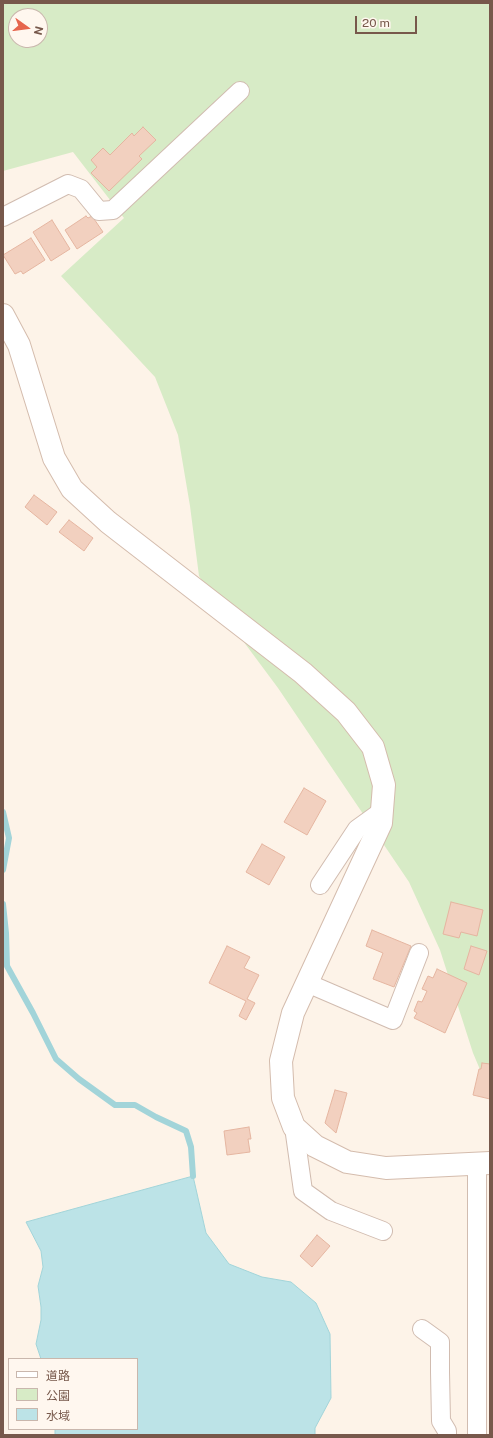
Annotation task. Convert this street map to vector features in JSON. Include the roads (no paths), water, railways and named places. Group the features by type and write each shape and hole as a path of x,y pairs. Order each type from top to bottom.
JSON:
{"street":[{"path":"3,218 68,184 81,189 99,211 113,210 240,91"},
{"path":"3,315 19,345 54,458 72,489 108,522 303,674 346,712 373,747 384,785 381,822 293,1013 281,1061 282,1098 294,1126 303,1190 331,1211 383,1231"},
{"path":"320,884 357,829 382,811"},
{"path":"307,983 393,1020 419,953"},
{"path":"294,1126 315,1146 347,1162 386,1168 484,1162 477,1435"},
{"path":"422,1329 440,1342 441,1421 447,1431 447,1435"}],"water":[{"path":"193,1176 206,1233 229,1264 262,1277 291,1282 316,1303 330,1334 331,1398 315,1428 315,1435 55,1435 55,1430 138,1430 138,1358 41,1358 36,1344 41,1320 38,1286 43,1267 41,1251 26,1222"}],"waterway":[{"path":"3,812 9,838 3,870"},
{"path":"3,904 7,966 56,1059 79,1079 115,1105 135,1105 186,1131 191,1147 193,1176"}]}
